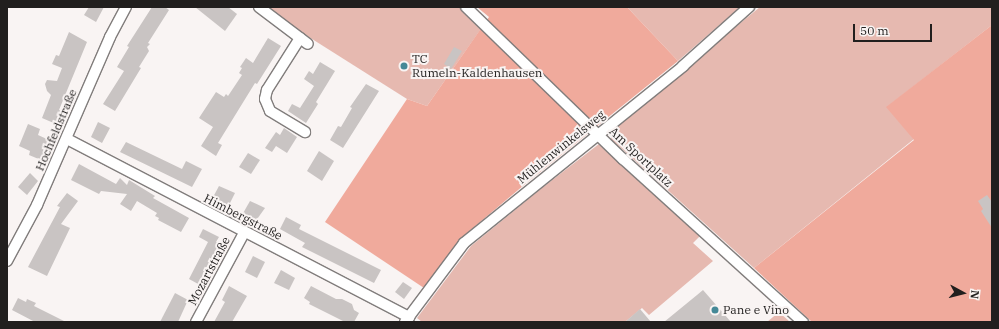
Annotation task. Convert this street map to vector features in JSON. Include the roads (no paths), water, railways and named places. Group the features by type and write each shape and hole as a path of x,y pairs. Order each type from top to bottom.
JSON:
{"street":[{"name":"Hochfeldstraße","path":"7,261 37,206 67,140 110,37 126,7"},
{"path":"259,7 304,41 267,90 265,99 270,111 305,132"},
{"name":"Am Sportplatz","path":"466,7 623,159 803,322"},
{"name":"Mühlenwinkelsweg","path":"407,319 464,243 683,66 749,7"},
{"name":"Himbergstraße","path":"67,140 407,319"},
{"name":"Mozartstraße","path":"196,322 244,233"}],"place":[{"name":"TC Rumeln-Kaldenhausen","path":"404,66"},
{"name":"Pane e Vino","path":"715,310"}]}
